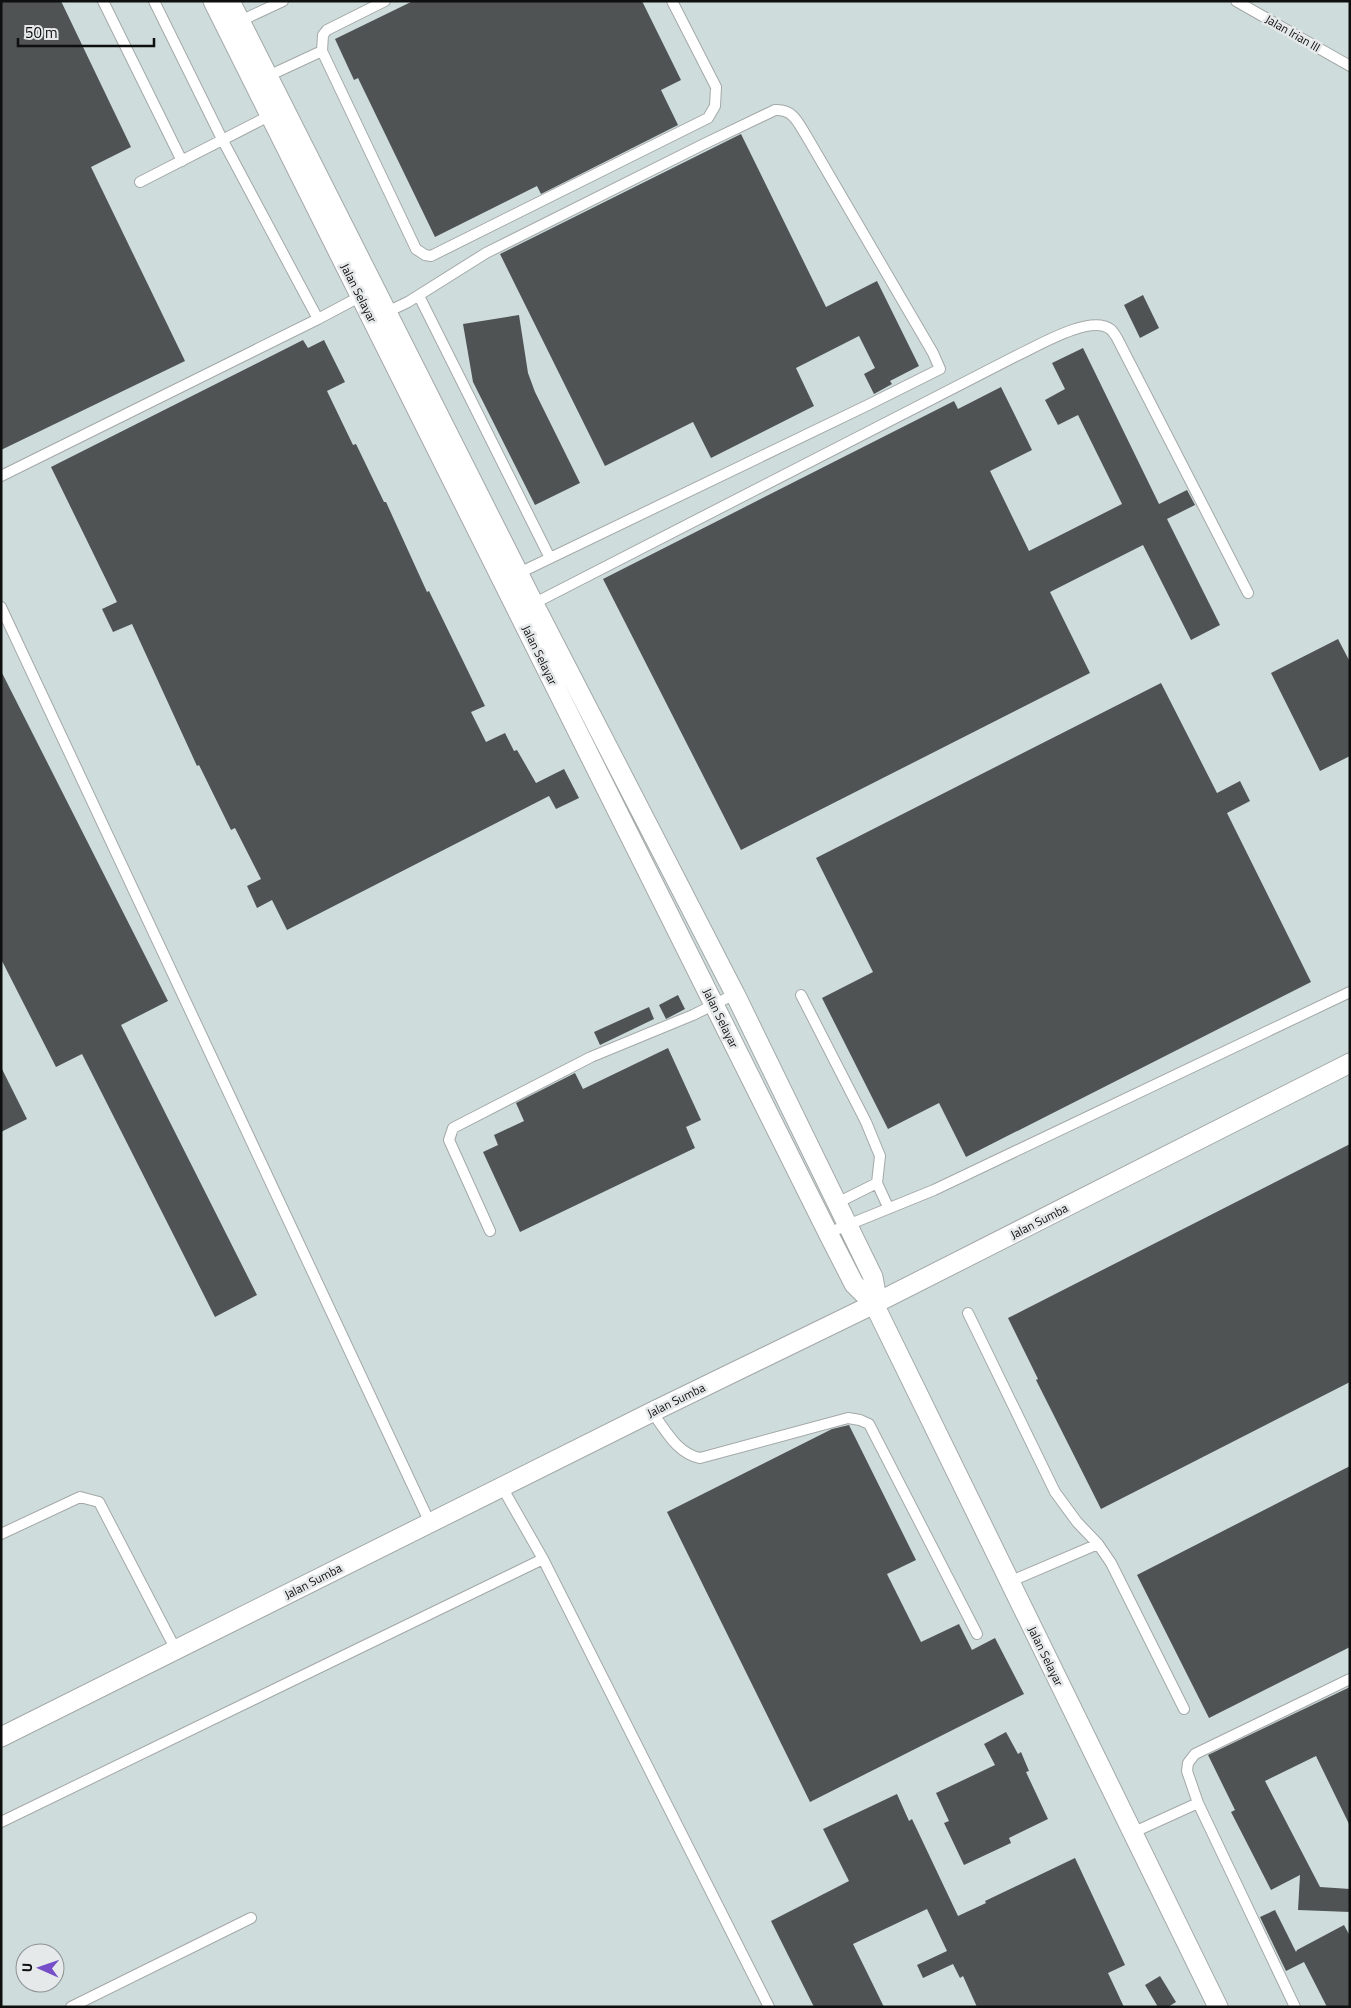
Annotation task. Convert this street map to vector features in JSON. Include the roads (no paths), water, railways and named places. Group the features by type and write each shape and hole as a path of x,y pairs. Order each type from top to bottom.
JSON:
{"street":[{"name":"Jalan Selayar","path":"213,1 233,25 511,577 582,740 854,1284 874,1304 1218,2007"},
{"name":"Jalan Selayar","path":"230,1 233,25"},
{"name":"Jalan Selayar","path":"526,608 600,732 735,994 873,1277 875,1288 874,1304"},
{"path":"582,740 600,732"},
{"path":"656,889 676,880"},
{"name":"Jalan Sumba","path":"1,1737 502,1486 874,1304 1350,1063"}],"lane":[{"path":"102,1 182,161"},
{"path":"154,1 222,139 318,320"},
{"path":"233,25 283,1"},
{"path":"385,1 327,30 322,40 322,51 416,249 425,255 431,256 708,118 715,106 716,87 672,1"},
{"name":"Jalan Irian III","path":"1236,1 1350,66"},
{"path":"261,80 322,51"},
{"path":"380,316 419,296 486,254 704,144 776,110 784,110 792,115 807,137 933,353 940,369 868,406 511,577"},
{"path":"140,182 277,112"},
{"path":"1,476 318,320 368,292"},
{"path":"419,296 550,558"},
{"path":"526,608 1016,356 1080,326 1097,325 1110,328 1117,338 1248,593"},
{"path":"1,607 430,1523"},
{"path":"828,1232 948,1184 1350,992"},
{"path":"490,1231 449,1140 453,1128 591,1057 735,994"},
{"path":"801,995 866,1122 880,1156 877,1183 888,1207"},
{"path":"836,1203 877,1183"},
{"path":"968,1313 1055,1492 1077,1522 1098,1544 1112,1563 1184,1709"},
{"path":"652,1412 676,1445 692,1456 700,1458 848,1418 869,1424 977,1634"},
{"path":"502,1486 543,1559 768,2007"},
{"path":"1,1534 80,1497 99,1502 176,1650"},
{"path":"1010,1582 1098,1544"},
{"path":"1,1822 543,1559"},
{"path":"1295,2007 1198,1803 1187,1771 1188,1763 1195,1754 1350,1678"},
{"path":"1132,1833 1198,1803"},
{"path":"70,2007 251,1918"}]}
